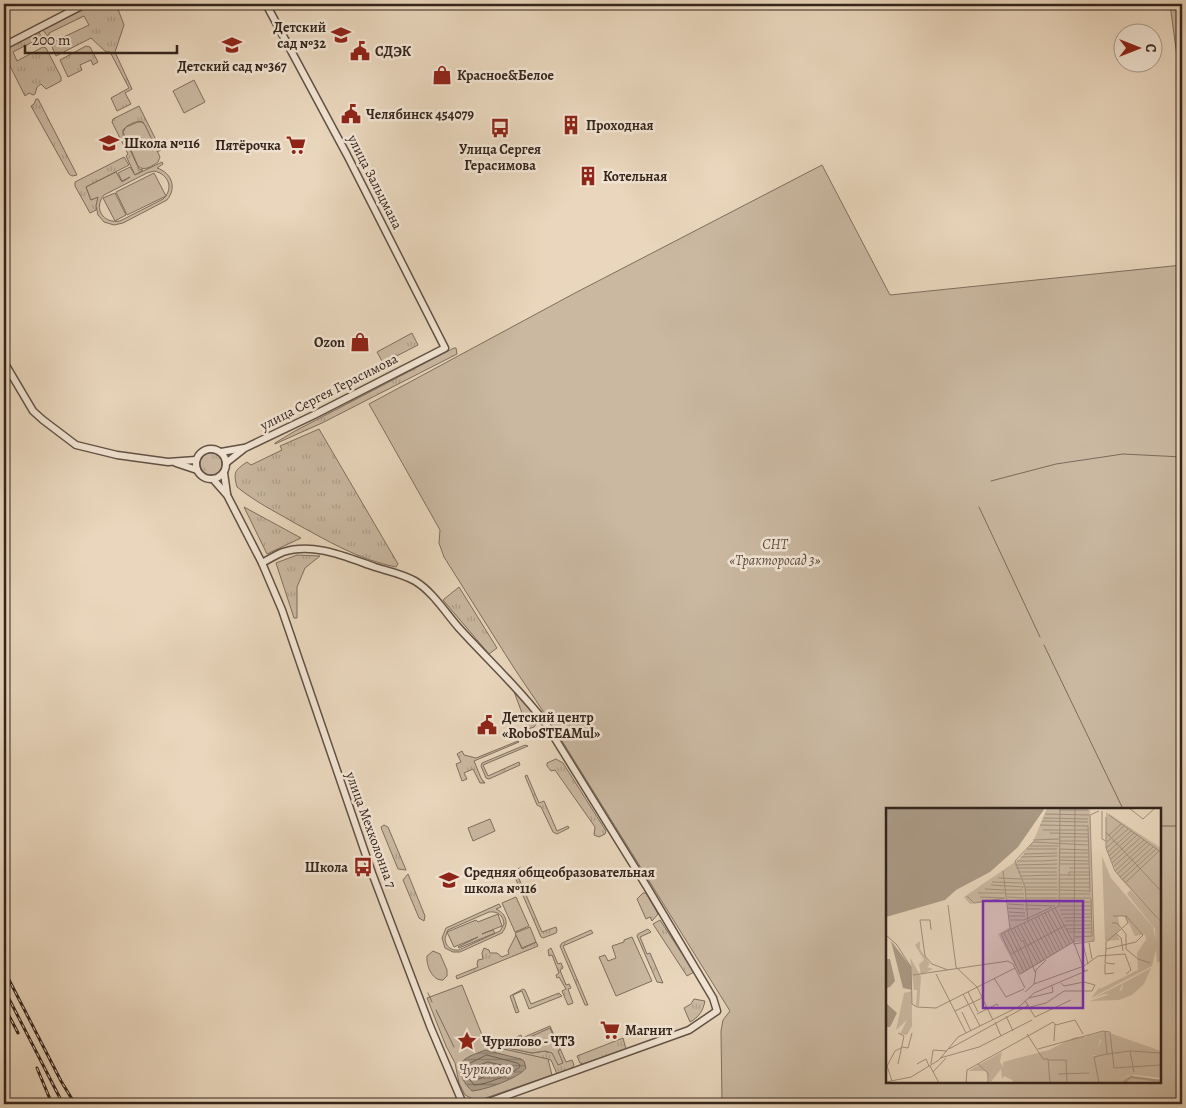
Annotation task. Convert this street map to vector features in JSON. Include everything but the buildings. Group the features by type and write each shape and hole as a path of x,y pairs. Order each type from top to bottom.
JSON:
{"street":[{"path":"4,46 86,4"},
{"name":"улица Зальцмана","path":"266,4 347,155 445,348"},
{"name":"улица Сергея Герасимова","path":"226,463 245,448 445,348"},
{"path":"4,362 33,411 76,445 117,455 172,462 197,470 202,476 213,479 227,495"},
{"path":"221,452 245,448"},
{"path":"197,470 196,460 201,452 208,449 221,452 225,457 226,463 224,473 227,495"},
{"path":"172,462 196,460"},
{"path":"213,479 224,473"},
{"name":"улица Мехколонна 7","path":"227,495 262,562 294,643 372,873 430,1026 463,1104"},
{"path":"262,562 296,549 333,552 400,574 415,581 431,595 459,628 530,701 647,887 713,998 717,1011 689,1030 483,1104"}],"green space":[{"path":"94,4 116,4 124,25 115,52 132,89 125,93 131,104 117,111 111,98 129,88 110,52 106,52 91,38 56,56 52,47 53,42 89,25 84,16 49,33 49,38 43,30"},
{"path":"1170,4 1182,4 1182,93"},
{"path":"38,31 43,39 42,42 38,39 13,52 17,61 43,47 46,48 61,77 61,81 46,89 41,84 37,87 35,94 29,93 25,96 5,56 6,48"},
{"path":"86,46 90,47 98,62 93,65 91,60 80,65 82,70 68,77 60,60"},
{"path":"194,80 205,102 184,113 173,91"},
{"path":"38,99 77,175 72,176 69,174 31,106"},
{"path":"139,106 161,150 157,152 143,122 135,122 125,128 123,135 139,169 143,170 135,175 126,156 128,154 112,122 113,119"},
{"path":"142,122 145,125 160,157 158,162 151,167 140,168 138,166 123,132 126,127"},
{"path":"124,157 129,165 86,187 91,200 98,197 96,210 90,213 75,186 75,182"},
{"path":"162,162 163,164 157,168 166,173 172,186 172,191 167,200 123,223 114,225 104,222 98,215 96,206 98,197 91,200 86,187 116,172 122,182 130,177 122,181 118,173 130,167 135,175","holes":["154,171 166,179 169,187 163,199 120,221 105,218 99,205 104,195 147,173"]},
{"name":"СНТ «Тракторосад 3»","path":"822,165 890,295 1182,265 1182,1104 722,1104 721,1031 723,1020 730,1011 549,720 444,557 439,543 440,530 369,404 575,293"},
{"path":"154,173 166,196 127,215 116,192"},
{"path":"115,193 126,215 115,221 103,198"},
{"path":"412,333 418,345 383,363 377,352"},
{"path":"456,348 457,354 322,423 275,444 295,431"},
{"path":"319,429 398,564 396,567 369,560 330,542 264,506 237,487 236,472 247,462 251,465 282,450 280,446"},
{"path":"211,453 219,456 222,464 219,472 211,475 203,472 200,464 203,456"},
{"path":"244,507 301,538 267,554"},
{"path":"297,555 320,556 305,568 297,587 297,618 294,618 276,563"},
{"path":"459,587 497,648 489,654 443,600"},
{"path":"513,689 540,719 534,727 528,729"},
{"path":"518,741 474,761 485,783 480,783 473,769 464,773 467,779 462,781 456,764 461,762 457,754 462,751 464,755 476,758"},
{"path":"525,745 528,746 483,765 488,776 519,762 520,765 489,779 486,778 481,766 482,763"},
{"path":"556,759 563,763 606,831 605,834 599,837 594,835 595,827 555,770 551,771 547,766 547,763"},
{"path":"527,775 539,803 544,801 557,831 568,826 569,828 557,834 553,832 541,807 537,805 525,776"},
{"path":"490,819 495,831 473,841 468,828"},
{"path":"384,825 388,827 406,870 398,869 381,827"},
{"path":"519,868 527,869 517,874 542,932 556,927 556,933 541,937 514,875"},
{"path":"408,874 425,916 424,921 419,918 403,880"},
{"path":"643,893 646,893 658,914 652,921 650,917 646,919 637,899"},
{"path":"516,897 529,926 515,932 502,903"},
{"path":"499,904 501,907 496,909 505,916 506,920 506,926 502,933 460,952 453,952 445,948 442,938 446,928","holes":["492,912 497,913 502,918 504,924 500,931 459,950 453,950 447,946 445,938 448,930"]},
{"path":"498,914 502,926 482,934 493,930 495,933 459,948 478,937 454,947 447,932 476,920 478,922"},
{"path":"660,920 694,972 687,976 653,924"},
{"path":"530,927 536,942 522,948 515,933"},
{"path":"648,929 651,932 640,937 647,954 650,953 663,983 657,982 637,936"},
{"path":"591,930 593,933 563,946 588,1005 585,1005 560,946 562,943"},
{"path":"516,935 522,949 536,942 538,946 457,979 456,976 478,967 478,960 483,959 482,953 484,948 489,950 490,953 497,953 502,957 509,954 508,951"},
{"path":"632,937 652,981 616,996 599,957 605,955 608,961 616,958 612,946"},
{"path":"551,948 558,964 561,963 563,968 560,970 566,985 569,984 571,988 568,989 573,1003 568,1005 562,991 566,989 559,977 557,978 556,975 559,973 552,955 549,956 548,950"},
{"path":"433,951 440,954 447,970 447,976 443,980 436,978 429,968 427,956"},
{"path":"462,985 486,1045 548,1059 552,1075 477,1101 465,1095 459,1083 455,1063 446,1046 427,998"},
{"path":"523,989 531,1004 559,993 562,996 529,1009 522,991 513,995 519,1012 516,1013 510,996"},
{"path":"694,999 705,1001 700,1013 690,1022 684,1008 691,1004"},
{"path":"550,1026 566,1062 572,1060 574,1065 571,1069 557,1074 551,1060 497,1048 489,1041 487,1035 490,1034 499,1046 532,1053 545,1051 548,1053 545,1046 521,1041 519,1036 521,1035 522,1038"},
{"path":"550,1028 560,1050 558,1051 563,1063 558,1065 552,1053 545,1051 532,1053 503,1047 501,1044 519,1036 521,1041"},
{"path":"623,1038 626,1049 583,1064 580,1063 577,1056"}],"water":[{"name":"Чурилово","path":"485,1050 521,1059 524,1061 526,1068 516,1076 501,1083 472,1091 462,1078 461,1065 467,1058"}],"waterway":[{"path":"991,481 1056,464 1123,454 1182,457"},
{"path":"979,507 1040,637"},
{"path":"1044,645 1123,808"},
{"path":"1161,826 1182,826"},
{"path":"428,993 432,1002"},
{"path":"436,1010 454,1047"}],"railway":[{"path":"4,970 61,1081 75,1104"},
{"path":"4,989 63,1104"},
{"path":"4,1006 18,1033"},
{"path":"37,1068 52,1104"}],"place":[{"name":"Детский сад №32","path":"341,35"},
{"name":"Детский сад №367","path":"232,45"},
{"name":"СДЭК","path":"360,51"},
{"name":"Красное&Белое","path":"442,75"},
{"name":"Челябинск 454079","path":"351,114"},
{"name":"Проходная","path":"571,125"},
{"name":"Улица Сергея Герасимова","path":"500,128"},
{"name":"Школа №116","path":"109,143"},
{"name":"Пятёрочка","path":"296,145"},
{"name":"Котельная","path":"588,176"},
{"name":"Ozon","path":"360,342"},
{"name":"Детский центр «RoboSTEAMul»","path":"487,725"},
{"name":"Школа","path":"363,867"},
{"name":"Средняя общеобразовательная школа №116","path":"449,880"},
{"name":"Магнит","path":"610,1030"},
{"name":"Чурилово - ЧТЗ","path":"467,1041"}]}
